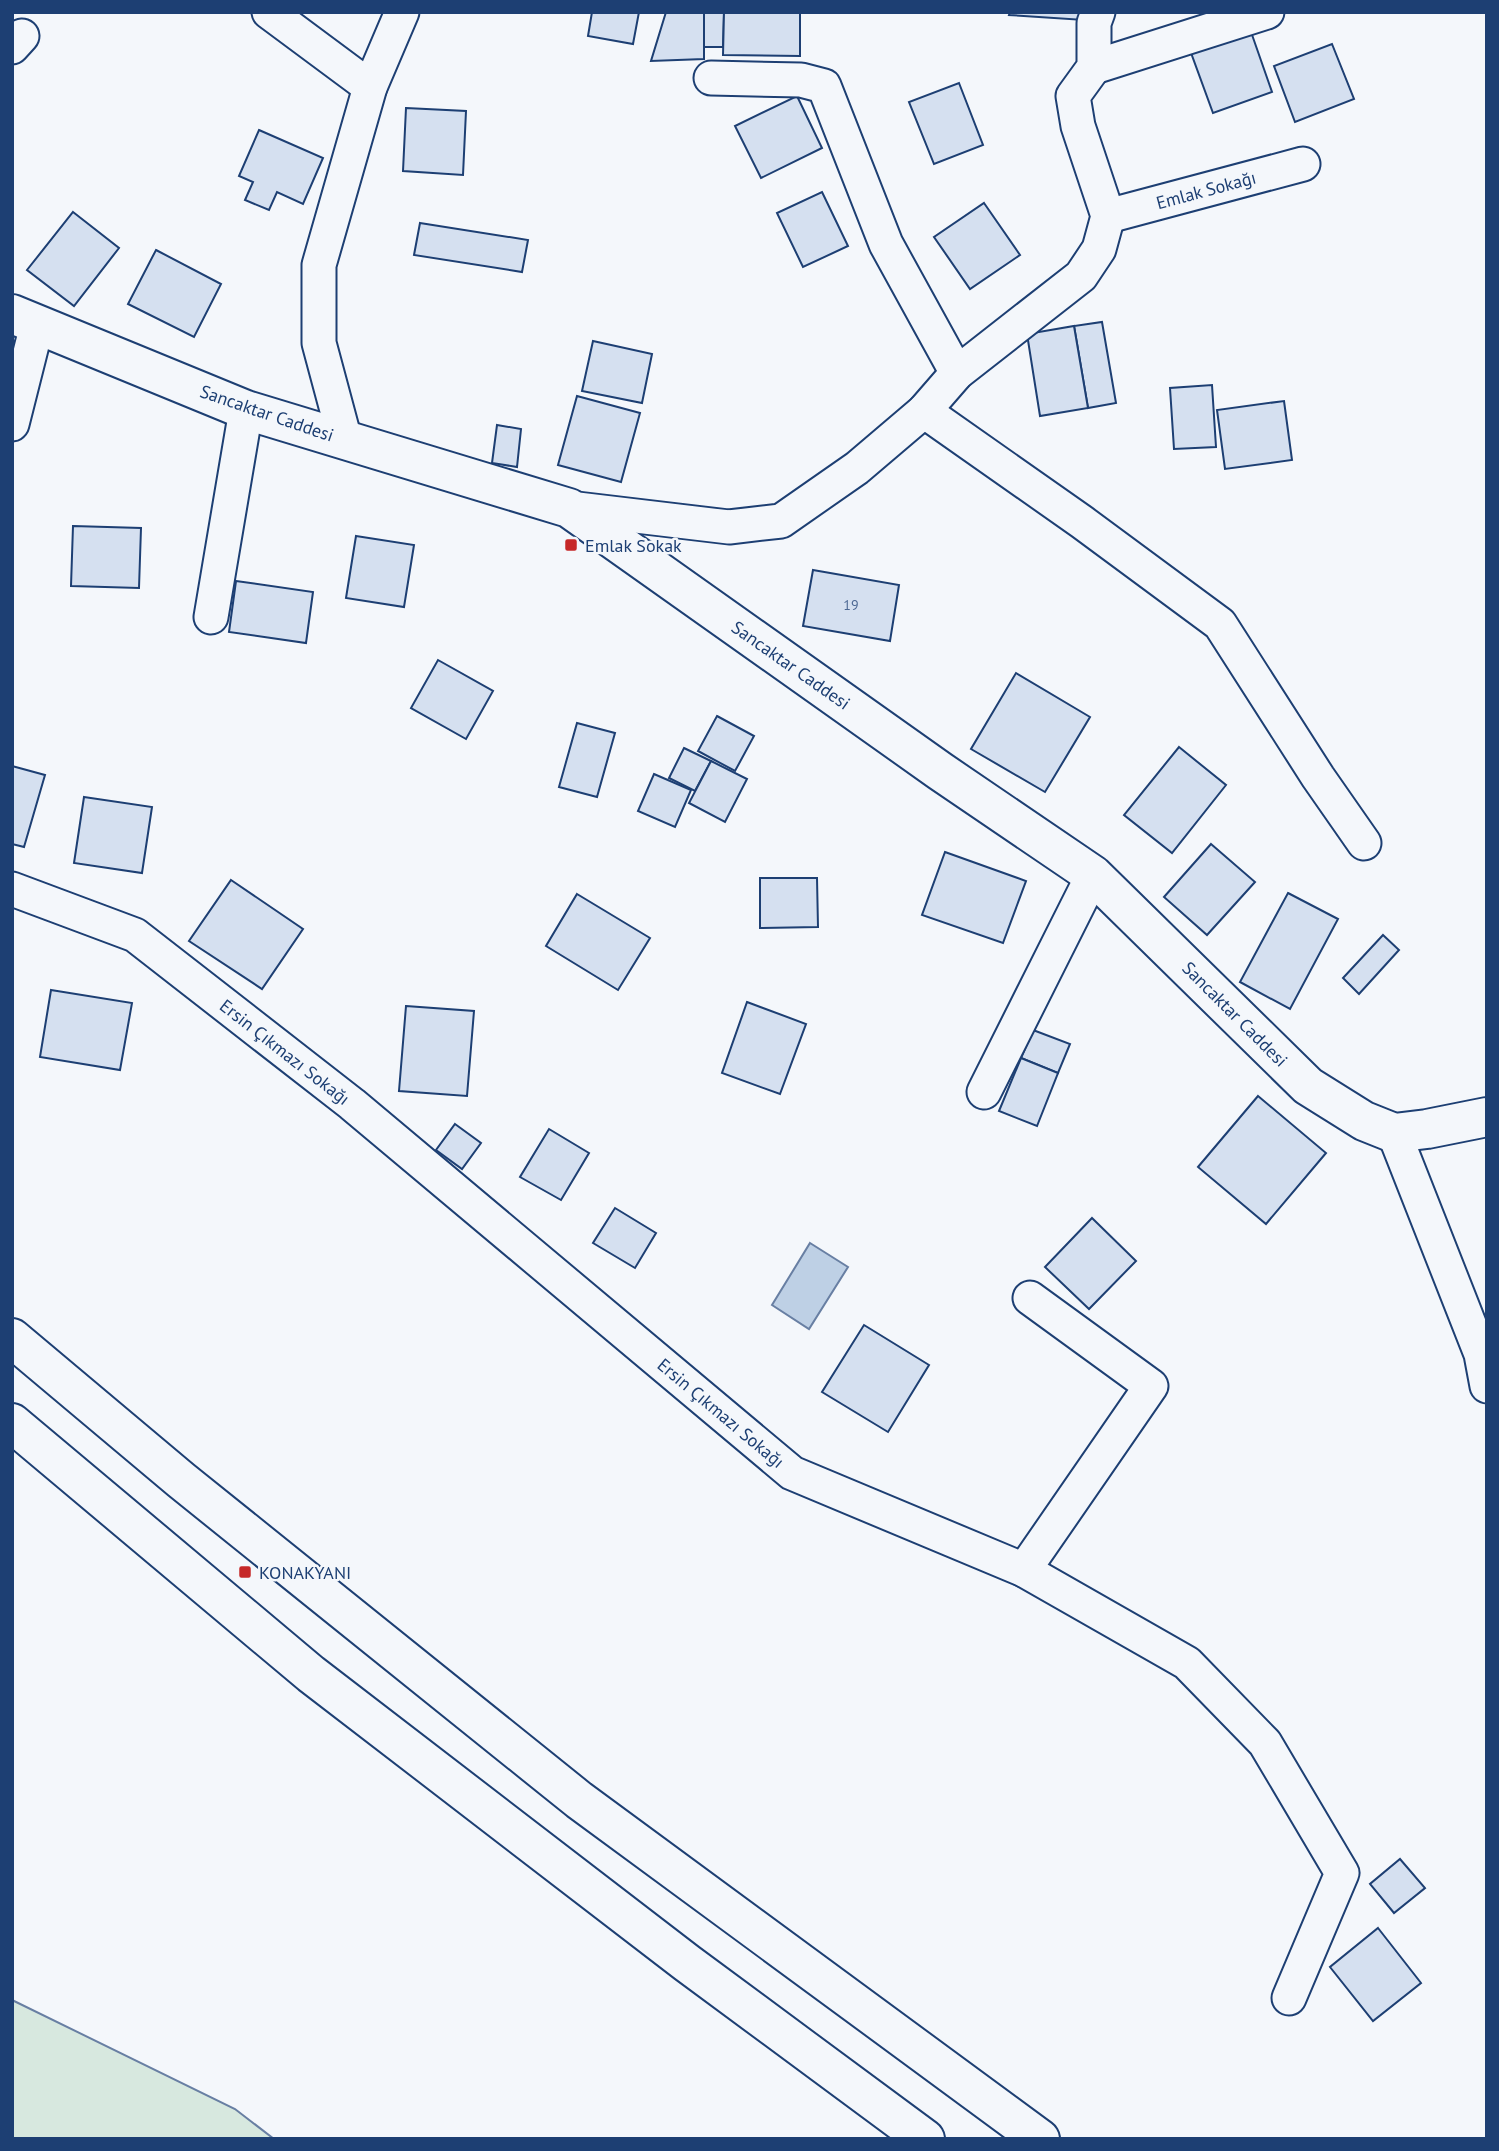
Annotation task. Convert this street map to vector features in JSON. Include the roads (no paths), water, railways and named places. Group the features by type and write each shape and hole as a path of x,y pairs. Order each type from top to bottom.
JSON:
{"main road":[{"name":"Sancaktar Caddesi","path":"24,319 246,410 569,508 940,771 1093,875 1308,1086 1364,1121 1394,1132 1427,1129 1487,1117"},
{"path":"12,1338 191,1489 579,1800 1040,2139"},
{"path":"12,1423 311,1674 665,1946 925,2139"}],"street":[{"path":"269,12 370,87"},
{"path":"345,440 319,343 319,265 370,87 402,12"},
{"path":"569,508 729,527 781,521 857,468 924,411 957,373 1081,276 1099,249 1108,216 1078,126 1073,96 1094,67 1094,23 1098,12"},
{"path":"1094,67 1267,12"},
{"path":"711,78 801,80 824,86 886,244 957,373"},
{"name":"Emlak Sokağı","path":"1108,216 1303,163"},
{"path":"12,424 24,319"},
{"path":"211,617 246,410"},
{"path":"924,411 1082,522 1220,624 1318,777 1364,843"},
{"path":"984,1092 1093,875"},
{"name":"Ersin Çıkmazı Sokağı","path":"12,888 135,935 352,1104 792,1473 1024,1570 1187,1663 1265,1743 1342,1872 1289,1998"},
{"path":"1394,1132 1481,1354 1487,1386"},
{"path":"1024,1570 1152,1386 1030,1298"}],"water":[{"path":"810,1243 848,1267 809,1329 772,1305"}],"place":[{"name":"Emlak Sokak","path":"571,545"},
{"name":"KONAKYANI","path":"245,1572"}]}
